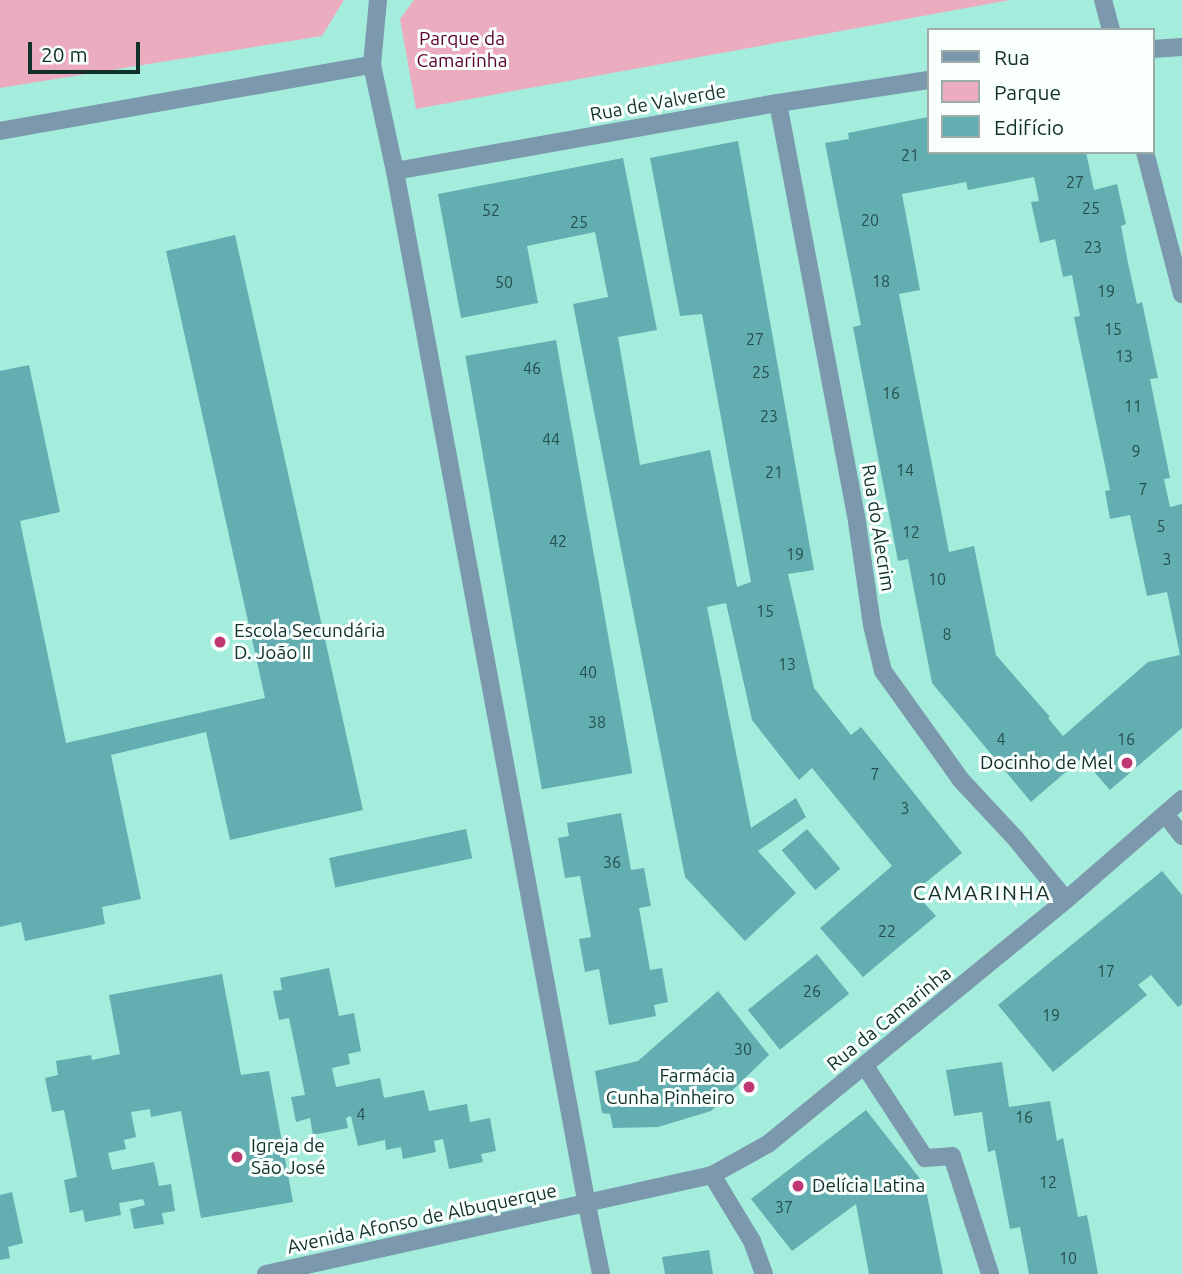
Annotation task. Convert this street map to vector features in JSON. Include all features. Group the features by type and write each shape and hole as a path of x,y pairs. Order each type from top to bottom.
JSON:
{"street":[{"path":"378,0 372,65 395,171 601,1274"},
{"path":"1103,0 1110,28"},
{"path":"1154,49 1182,47"},
{"path":"0,131 372,65"},
{"name":"Rua de Valverde","path":"395,171 778,103 926,80"},
{"name":"Rua do Alecrim","path":"778,103 883,671 961,780 1016,838 1066,900"},
{"path":"0,123 61,120"},
{"path":"1146,154 1182,294"},
{"name":"Rua da Camarinha","path":"587,1205 712,1175 768,1144 1066,900 1182,799"},
{"path":"1165,814 1182,836"},
{"path":"865,1066 925,1158 952,1156 990,1274"},
{"path":"712,1175 752,1241 764,1274"},
{"name":"Avenida Afonso de Albuquerque","path":"266,1274 587,1205"}],"green space":[{"path":"0,0 344,0 322,36 0,88"},
{"name":"Parque da Camarinha","path":"414,0 1010,0 416,109 400,19"}],"building":[{"path":"926,117 926,154 1086,154 1094,190 1117,184 1126,224 1121,226 1128,263 1137,304 1142,302 1158,378 1150,379 1170,478 1164,479 1170,507 1182,504 1182,728 1110,790 1082,758 1031,802 932,683 908,559 898,561 853,327 861,325 825,143 849,139 848,133","holes":["1034,177 1039,201 1031,202 1040,243 1055,239 1063,277 1072,275 1080,316 1074,317 1110,490 1105,491 1110,519 1130,515 1147,596 1167,592 1180,655 1148,662 1063,736 996,655 974,546 949,552 899,294 920,290 902,194 966,182 968,190"]},
{"path":"738,141 814,570 788,574 814,688 851,735 861,727 962,853 914,892 936,916 863,977 820,928 892,866 812,768 799,780 752,720 726,603 707,607 751,828 796,798 806,817 758,851 796,893 745,941 685,877 573,304 608,297 595,232 527,246 538,303 461,318 438,194 623,158 657,330 618,337 640,465 710,450 737,587 751,582 702,314 680,316 650,158"},
{"path":"235,235 363,810 230,840 206,732 111,755 141,899 102,907 105,924 25,941 21,922 0,927 0,371 29,365 60,512 20,521 66,743 265,698 166,251"},
{"path":"556,340 632,773 542,789 465,356"},
{"path":"621,813 631,870 644,868 651,906 639,908 650,970 662,968 668,1002 654,1005 656,1016 609,1025 599,969 585,972 579,939 591,937 580,876 565,878 558,838 569,836 567,823"},
{"path":"466,829 472,858 335,887 329,858"},
{"path":"807,829 840,869 815,890 782,850"},
{"path":"1162,871 1182,895 1182,1004 1178,1007 1151,975 1138,985 1147,995 1053,1072 998,1005"},
{"path":"817,954 849,994 780,1050 748,1010"},
{"path":"329,968 339,1016 354,1013 361,1051 348,1054 350,1064 332,1068 336,1087 380,1078 384,1098 424,1090 429,1111 467,1104 470,1122 490,1118 496,1151 481,1154 483,1162 449,1169 443,1139 434,1141 436,1152 403,1159 401,1147 386,1150 385,1140 358,1146 351,1116 346,1118 348,1128 313,1135 310,1118 296,1122 291,1097 305,1095 289,1018 279,1020 273,991 282,990 280,978"},
{"path":"222,974 241,1075 269,1071 293,1202 201,1218 181,1111 151,1117 150,1109 131,1112 136,1137 124,1140 126,1149 108,1153 112,1170 154,1162 159,1186 171,1184 175,1211 162,1213 164,1224 134,1229 130,1209 145,1205 143,1199 119,1203 121,1215 85,1222 83,1210 70,1213 64,1180 77,1177 64,1110 52,1112 45,1078 58,1075 56,1061 91,1055 92,1060 120,1054 109,995"},
{"path":"718,991 769,1055 711,1111 658,1127 613,1128 610,1114 602,1113 595,1071 638,1061"},
{"path":"1002,1062 1009,1107 1050,1101 1057,1141 1063,1138 1078,1217 1087,1215 1098,1274 1029,1274 1020,1227 1010,1229 995,1150 988,1152 982,1112 954,1116 946,1070"},
{"path":"866,1110 925,1185 943,1274 869,1274 856,1204 792,1251 751,1199"},
{"path":"12,1192 23,1243 8,1247 10,1258 0,1260 0,1195"},
{"path":"709,1250 713,1274 665,1274 662,1257"}],"place":[{"name":"Escola Secundária D. João II","path":"220,642"},
{"name":"Docinho de Mel","path":"1127,763"},
{"name":"Farmácia Cunha Pinheiro","path":"749,1087"},
{"name":"Igreja de São José","path":"237,1157"},
{"name":"Delícia Latina","path":"798,1186"}],"district":[{"name":"CAMARINHA","path":"982,892"}]}
